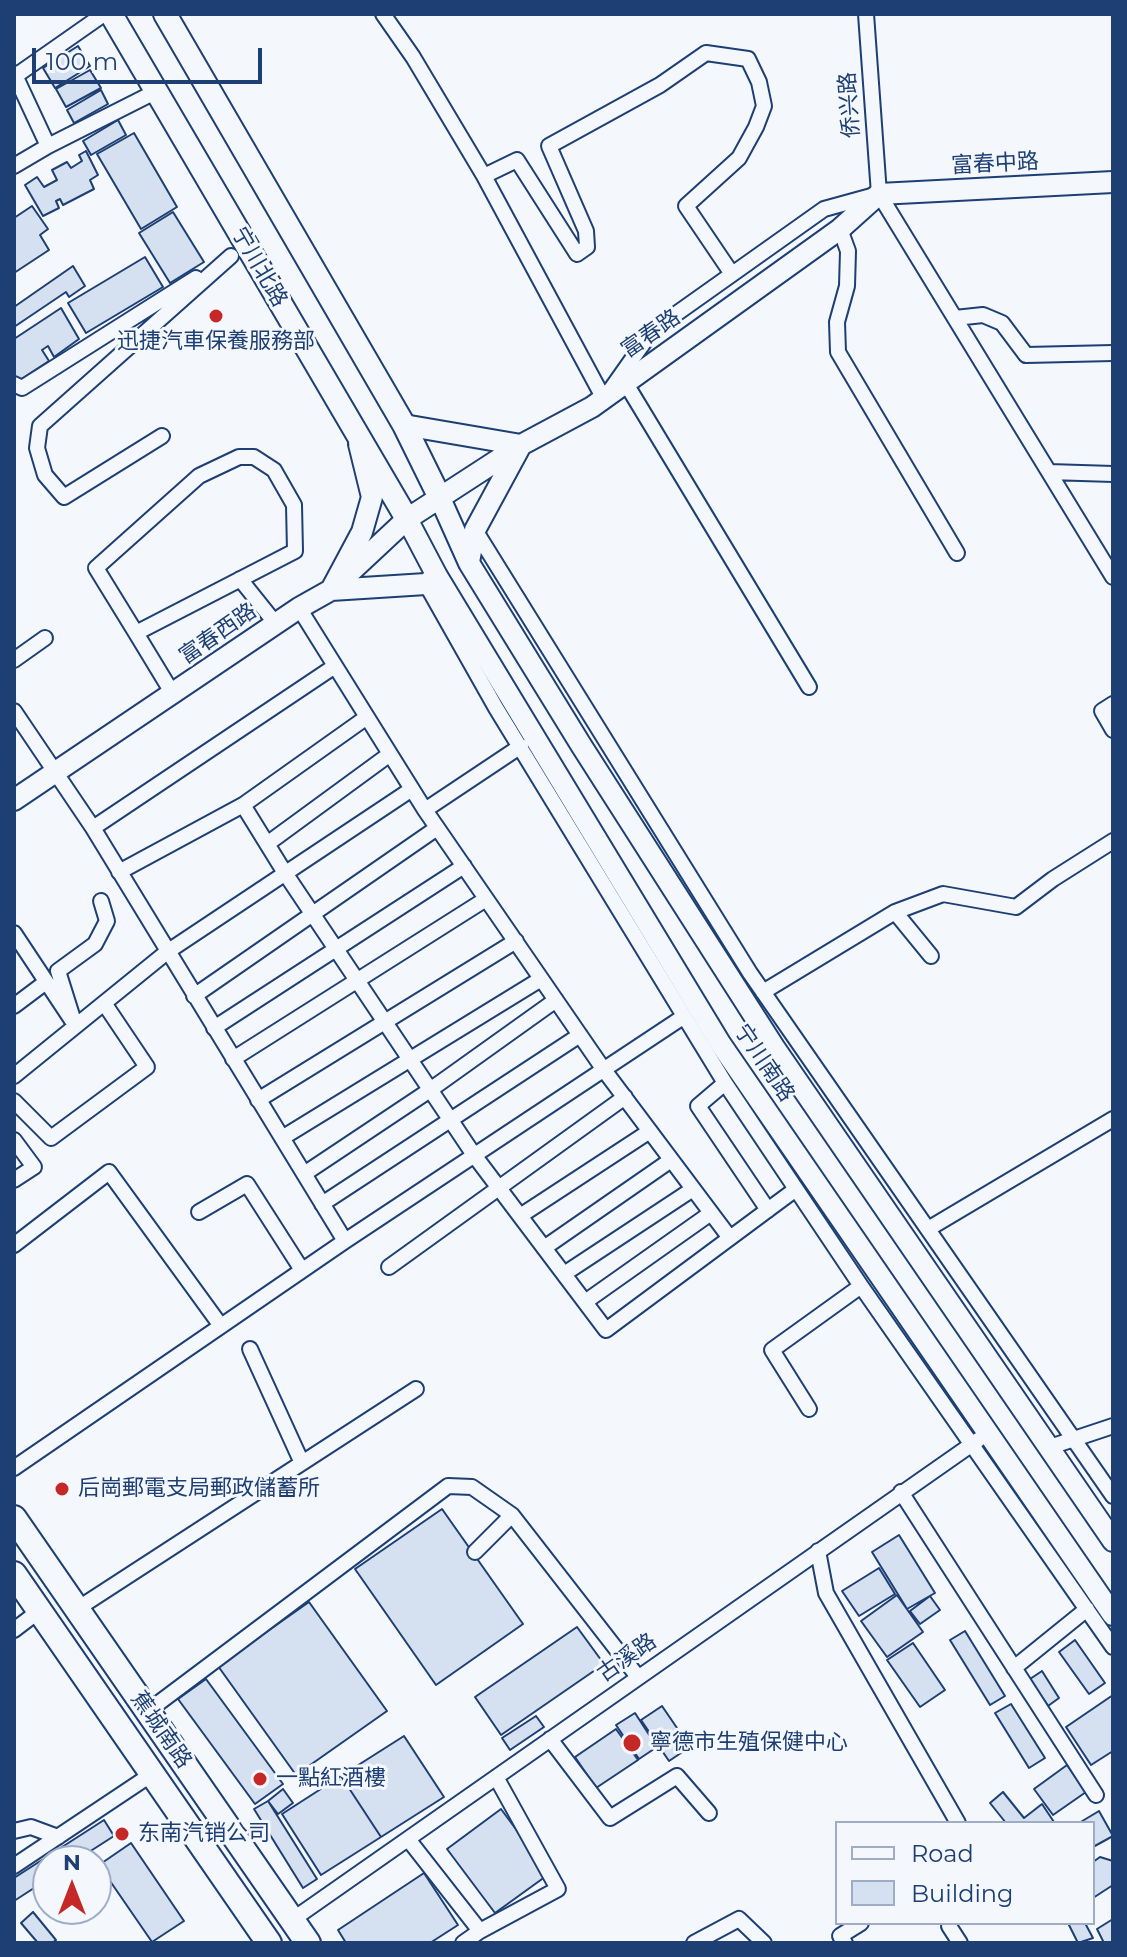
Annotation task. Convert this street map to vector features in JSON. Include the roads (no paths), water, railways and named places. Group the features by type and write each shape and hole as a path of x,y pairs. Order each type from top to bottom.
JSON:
{"highway":[{"name":"蕉城南路","path":"14,1518 308,1943"},
{"name":"蕉城南路","path":"14,1574 263,1941"}],"main road":[{"name":"宁川北路","path":"111,14 157,91 238,251 407,519"},
{"name":"宁川北路","path":"165,14 404,425 439,496"},
{"name":"富春中路","path":"879,194 1113,182"},
{"name":"富春路","path":"439,496 521,445 604,399 840,229 879,194"},
{"path":"404,425 521,445 475,530 469,563"},
{"path":"331,590 362,532 372,497 357,436"},
{"name":"富春西路","path":"14,800 299,608 331,590 407,519 439,496"},
{"name":"宁川南路","path":"439,496 469,563 774,1047 1113,1541"},
{"name":"宁川南路","path":"407,519 432,580 720,1043 980,1439 1113,1615"},
{"path":"331,590 432,580"}],"street":[{"path":"48,146 14,75 104,14"},
{"path":"383,14 413,57 484,176 604,399 652,331 824,209 879,194 1113,577"},
{"name":"侨兴路","path":"866,14 879,194"},
{"path":"484,176 517,160 577,254 587,247 586,231 549,146 660,85 706,53 748,59 759,82 764,106 756,127 739,158 686,206 732,274"},
{"path":"14,166 157,91"},
{"path":"840,229 848,251 847,286 837,322 838,352 957,553"},
{"path":"14,384 22,388 238,251"},
{"path":"162,436 64,497 45,475 37,448 40,426 238,251"},
{"path":"955,318 983,315 1002,323 1026,355 1113,353"},
{"path":"625,382 809,687"},
{"path":"136,633 295,551 294,505 274,470 254,457 239,457 199,476 96,568 173,694"},
{"path":"1049,472 1113,474"},
{"path":"475,530 763,992 1113,1496"},
{"path":"240,579 276,624"},
{"path":"432,580 496,708 725,1083 861,1286 980,1439 1113,1647"},
{"path":"299,608 437,828 604,1070 730,1238"},
{"path":"14,660 45,638"},
{"path":"93,828 335,666"},
{"path":"1113,704 1102,711 1113,730"},
{"path":"14,711 93,828 345,1241"},
{"path":"119,872 243,805 367,717"},
{"path":"425,810 521,746"},
{"path":"267,844 390,754"},
{"path":"14,1076 167,952 412,789"},
{"path":"243,805 285,873 474,1155 606,1330 796,1189"},
{"path":"194,996 437,828"},
{"path":"763,992 895,912 943,894 1016,907 1113,841"},
{"path":"214,1028 464,866"},
{"path":"233,1059 486,899"},
{"path":"75,1025 58,971 95,944 107,921 101,901"},
{"path":"895,912 931,956"},
{"path":"14,933 75,1025"},
{"path":"258,1100 516,941"},
{"path":"282,1138 541,979"},
{"path":"14,1006 46,982"},
{"path":"304,1174 430,1090 556,1000"},
{"path":"14,1101 51,1138 147,1067 104,1003"},
{"path":"14,1468 345,1241 683,1017"},
{"path":"322,1204 580,1035"},
{"path":"725,1083 698,1106 768,1210"},
{"path":"389,1267 625,1097"},
{"path":"928,1229 1113,1119"},
{"path":"520,1216 650,1131"},
{"path":"14,1140 34,1167 14,1180"},
{"path":"544,1248 671,1160"},
{"path":"14,1245 109,1172 221,1326"},
{"path":"199,1212 247,1184 302,1270"},
{"path":"564,1274 693,1189"},
{"path":"585,1302 711,1213"},
{"path":"809,1409 772,1350 861,1286"},
{"path":"250,1349 302,1463"},
{"path":"77,1609 416,1389"},
{"path":"1050,1447 1113,1426"},
{"name":"古溪路","path":"292,1920 980,1439"},
{"path":"148,1711 448,1486 472,1487 512,1515 638,1677"},
{"path":"901,1492 1096,1795"},
{"path":"475,1552 512,1515"},
{"path":"818,1551 826,1593 957,1821"},
{"path":"1014,1668 1087,1609"},
{"path":"14,1630 39,1611"},
{"path":"550,1739 610,1818 677,1776 709,1813"},
{"path":"14,1866 152,1774"},
{"path":"463,1943 558,1889 496,1777"},
{"path":"14,1831 31,1827 58,1837"},
{"path":"408,1839 480,1931"},
{"path":"694,1943 739,1919 764,1943"},
{"path":"845,1943 840,1936 858,1925"},
{"path":"949,1926 960,1943"}],"place":[{"name":"迅捷汽車保養服務部","path":"216,316"},
{"name":"后崗郵電支局郵政儲蓄所","path":"62,1489"},
{"name":"寧德市生殖保健中心","path":"632,1743"},
{"name":"一點紅酒樓","path":"260,1779"},
{"name":"东南汽销公司","path":"122,1834"}]}
